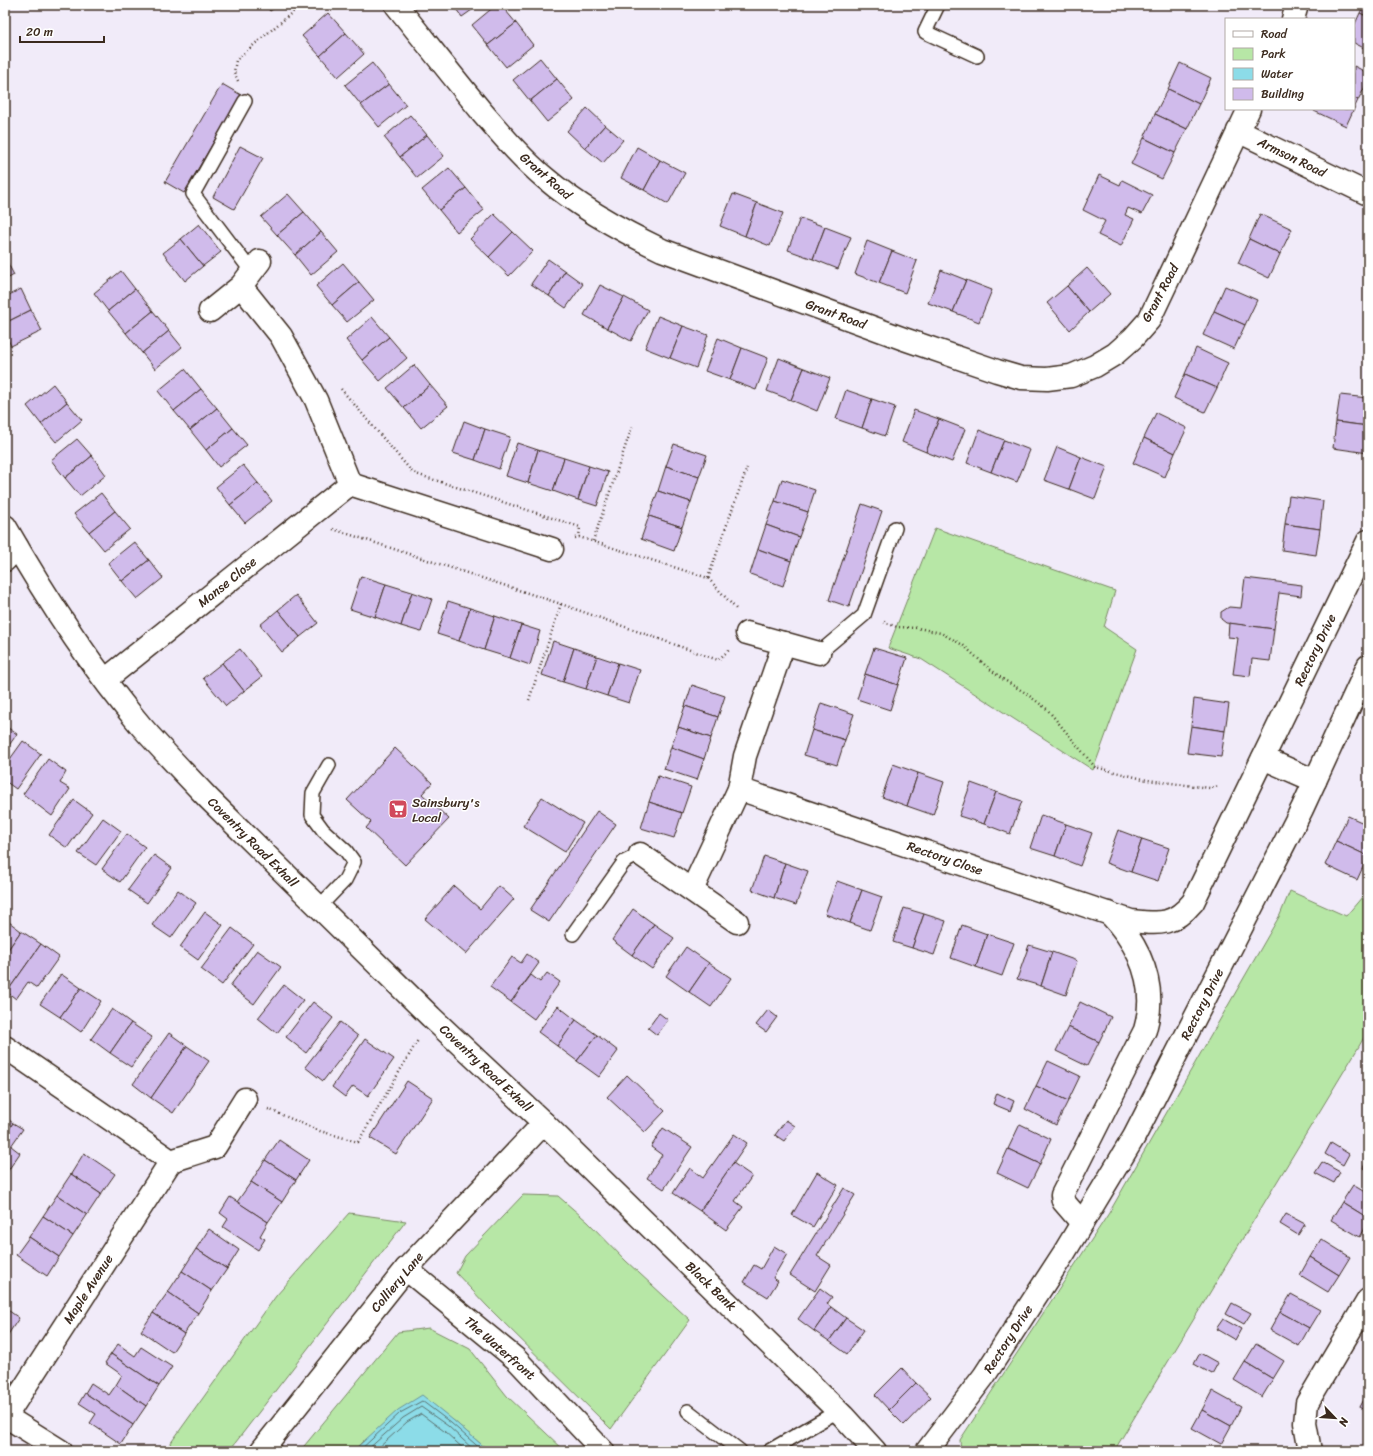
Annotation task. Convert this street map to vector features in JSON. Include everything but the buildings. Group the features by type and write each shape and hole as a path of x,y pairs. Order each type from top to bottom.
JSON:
{"street":[{"name":"Grant Road","path":"396,5 459,84 522,156 544,178 596,215 662,250 904,339 996,371 1021,378 1047,379 1071,376 1095,366 1115,354 1133,338 1149,320 1238,131"},
{"path":"1293,18 1297,5"},
{"path":"1238,131 1248,110"},
{"name":"Armson Road","path":"1238,131 1368,194"},
{"path":"210,311 251,273 281,336 316,400 350,484 552,549"},
{"name":"Manse Close","path":"105,680 350,484"},
{"name":"Coventry Road Exhall","path":"5,526 11,553 105,680 141,725 177,765 431,1017 544,1123"},
{"name":"Rectory Drive","path":"1151,923 1165,922 1175,918 1184,913 1193,902 1368,541"},
{"path":"748,633 819,652"},
{"path":"692,890 740,789 745,756 784,643"},
{"name":"Rectory Drive","path":"927,1451 984,1376 1082,1223 1134,1137 1302,809 1368,666"},
{"path":"1263,758 1315,781"},
{"name":"Rectory Close","path":"740,789 1109,913 1131,920 1151,923"},
{"path":"640,854 737,922"},
{"path":"1082,1223 1063,1201 1062,1195 1145,1030 1149,1016 1148,984 1143,964 1134,945 1122,927 1109,913"},
{"path":"5,1047 171,1161 215,1148 246,1099"},
{"name":"Colliery Lane","path":"261,1451 406,1270 544,1123"},
{"name":"Black Bank","path":"544,1123 838,1410 875,1451"},
{"name":"Maple Avenue","path":"5,1416 171,1161"},
{"name":"The Waterfront","path":"406,1270 516,1359 603,1451"},
{"path":"1309,1448 1305,1423 1307,1403 1368,1300"},
{"path":"5,1416 61,1451"}],"lane":[{"path":"938,5 925,32 977,56"},
{"path":"245,102 193,194 251,273"},
{"path":"819,652 864,615 895,528"},
{"path":"319,907 345,880 354,862 346,851 323,830 312,815 313,793 329,765"},
{"path":"573,934 624,862 640,854"},
{"path":"769,1451 838,1410"},
{"path":"688,1411 740,1451"}],"path":[{"path":"245,102 234,72 236,60 301,5"},
{"path":"340,389 413,473 580,527 579,537"},
{"path":"593,541 633,424"},
{"path":"708,578 747,468"},
{"path":"304,520 561,604 718,660 748,633 743,616 708,578 579,537 552,549"},
{"path":"528,700 561,604"},
{"path":"864,615 897,627 918,628 941,633 963,645 985,666 1047,709 1095,766 1147,780 1210,788 1252,781"},
{"path":"246,1099 320,1131 358,1142 431,1017"}],"green space":[{"path":"935,528 1115,591 1104,627 1137,649 1093,770 921,659 888,648"},
{"path":"1368,890 1368,1030 1114,1451 961,1451 960,1440 1109,1213 1280,915 1290,891 1346,916"},
{"path":"523,1195 558,1196 588,1222 626,1261 690,1320 611,1429 487,1306 456,1273 465,1256"},
{"path":"349,1213 406,1221 229,1451 165,1451 276,1296"},
{"path":"429,1328 470,1349 507,1396 565,1451 489,1451 453,1420 363,1441 353,1451 300,1451 398,1332"}],"water":[{"path":"422,1395 489,1451 353,1451 398,1410"}],"place":[{"name":"Sainsbury's Local","path":"398,809"}]}
